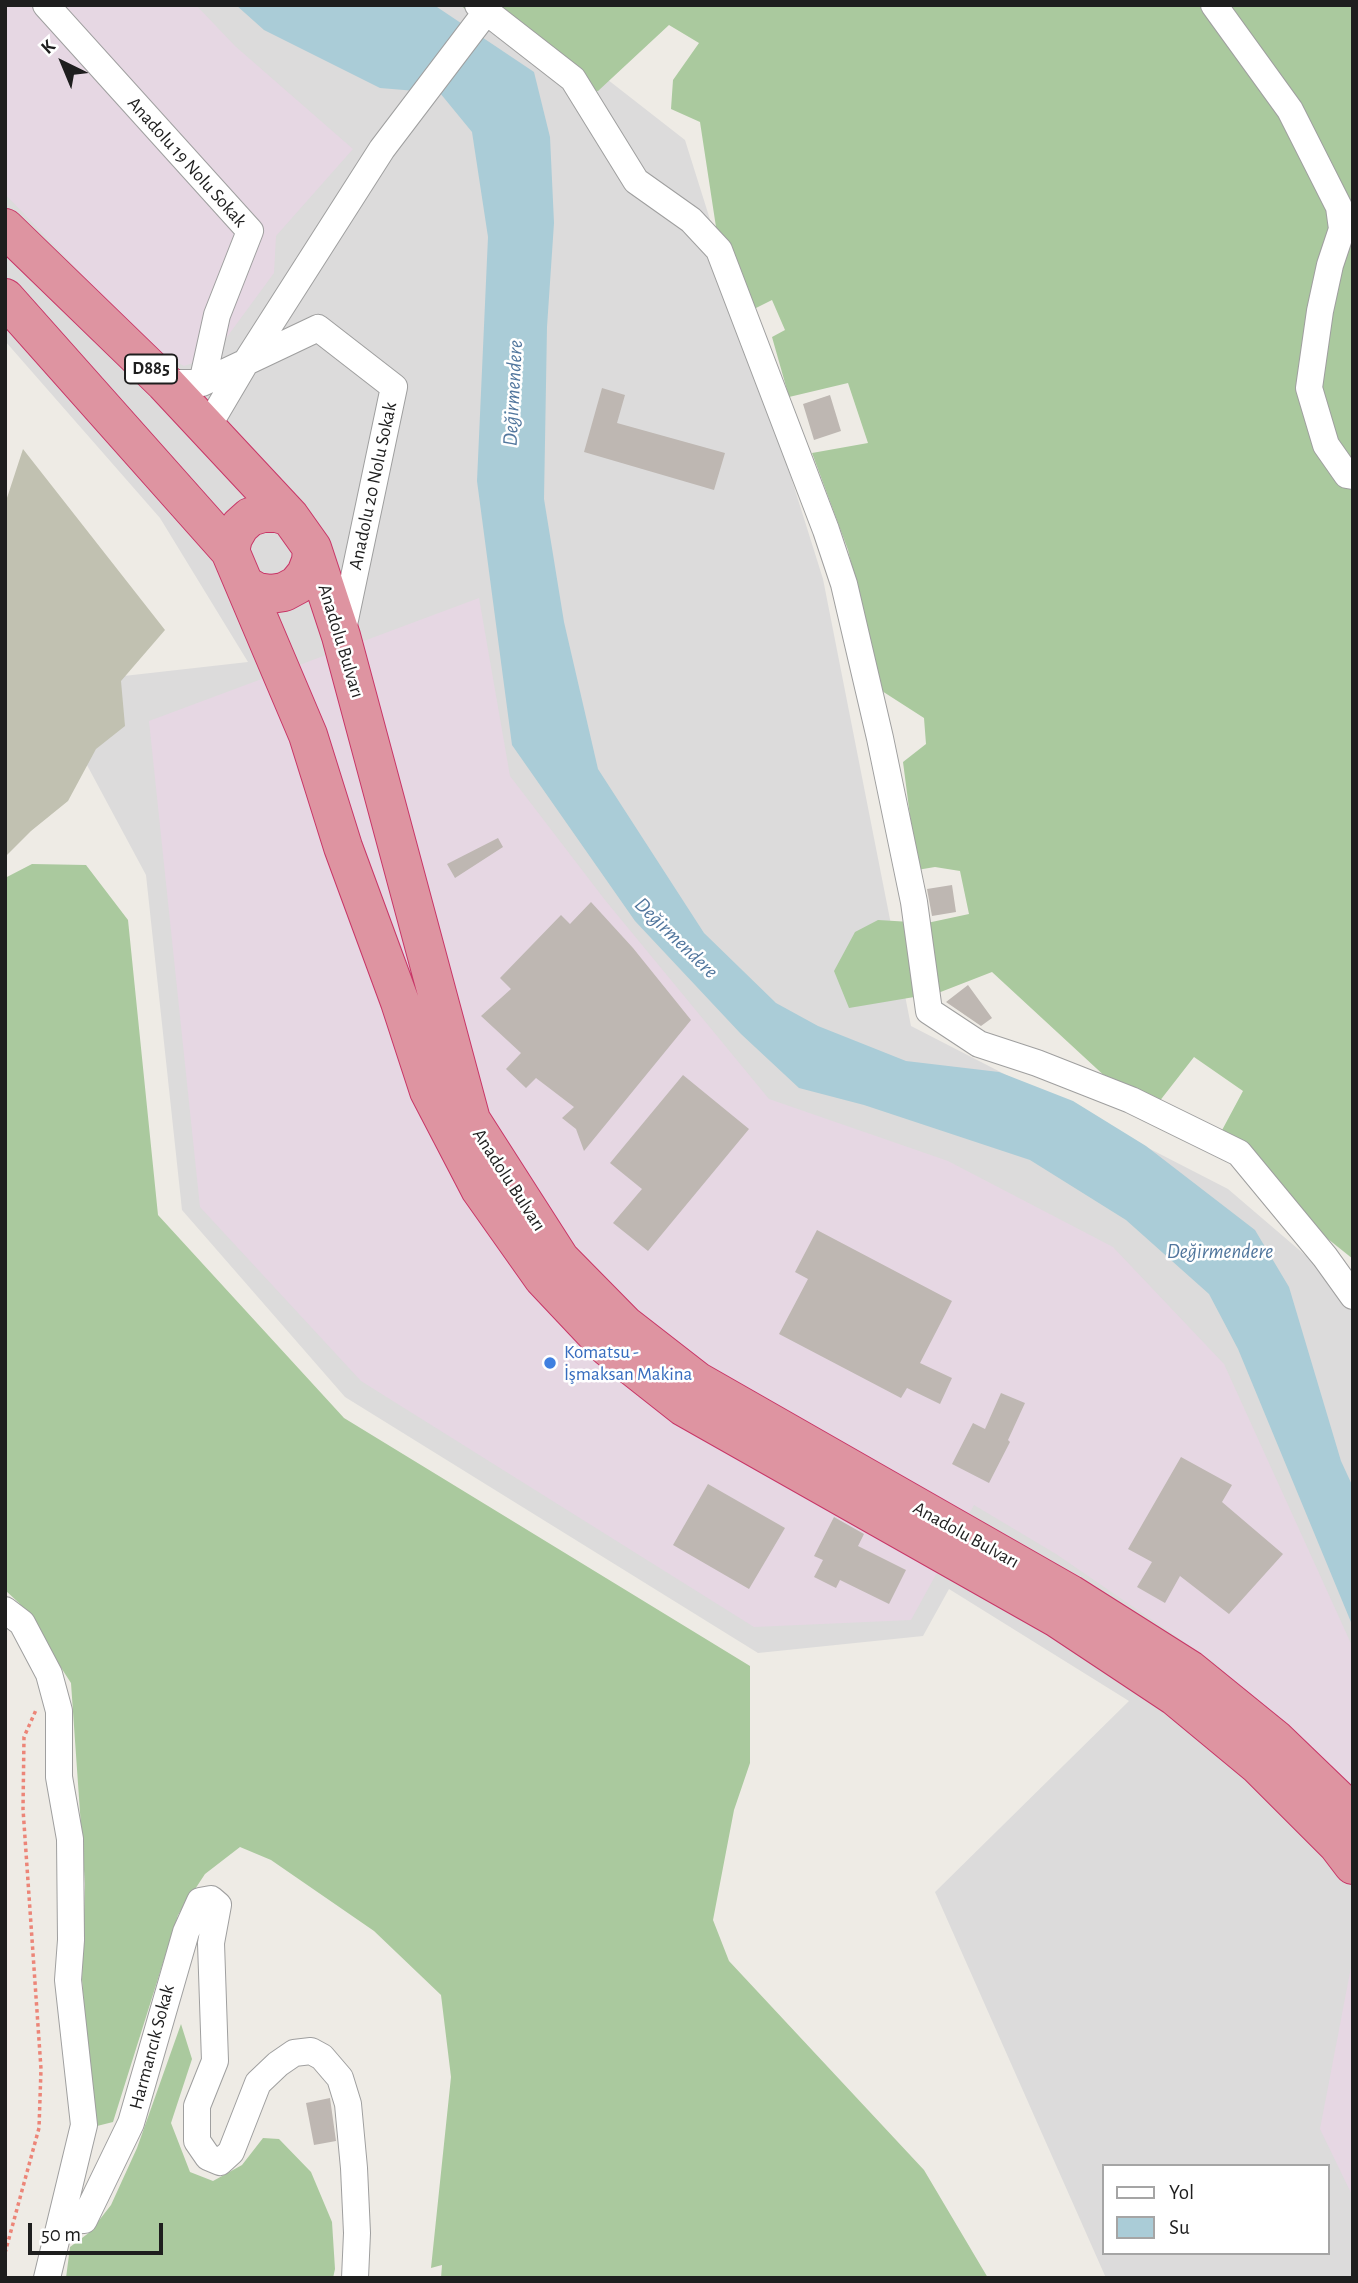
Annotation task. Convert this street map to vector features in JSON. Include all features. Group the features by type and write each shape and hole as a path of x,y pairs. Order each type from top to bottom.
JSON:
{"highway":[{"name":"Anadolu Bulvarı","path":"5,228 184,383 207,428 289,517 312,548 341,636 471,1120 560,1259 625,1325 697,1381 1070,1594 1190,1670 1275,1739 1353,1814"},
{"name":"Anadolu Bulvarı","path":"5,299 230,551 308,735 343,847 400,1002 429,1091 480,1189 543,1278 607,1347 684,1407 1057,1618 1176,1697 1258,1765 1337,1844 1353,1865"},
{"path":"230,551 240,526 250,517 277,513 289,517"},
{"path":"245,585 257,592 271,594 284,592 297,585 306,574 312,548"}],"street":[{"name":"Anadolu 19 Nolu Sokak","path":"46,5 250,231 217,315 184,383"},
{"path":"1214,5 1290,110 1339,207 1342,229 1330,265 1320,310 1309,388 1326,445 1347,475 1353,476"},
{"path":"207,428 382,149 462,45 482,8 573,79 636,181 691,220 719,250 844,584 914,902 929,1011 979,1044 1037,1063 1131,1100 1239,1153 1325,1256 1353,1296"},
{"name":"Anadolu 20 Nolu Sokak","path":"184,383 246,362 318,328 394,387 341,636"},
{"path":"5,1610 22,1623 49,1674 59,1710 59,1777 70,1839 71,1940 68,1980 84,2125 47,2278"},
{"name":"Harmancık Sokak","path":"61,2221 84,2220 131,2123 186,1931 200,1901 211,1899 218,1905 211,1943 215,2061 198,2105 197,2141 208,2157 220,2162 231,2152 257,2083 294,2053 311,2051 322,2057 340,2078 348,2104 358,2232 355,2278"}],"path":[{"path":"5,2253 39,2128 41,2069 23,1809 24,1737 49,1674"}],"shaded area":[{"path":"5,5 512,5 685,140 823,579 911,1026 1228,1189 1353,1296 1353,2278 1106,2278 935,1892 1129,1701 949,1589 923,1636 758,1653 345,1397 182,1210 146,875 44,685 248,662 160,518 5,341"},
{"path":"5,5 196,5 235,46 353,149 276,236 274,273 213,356 184,366 153,349 5,194"},
{"path":"23,449 165,630 121,681 125,726 96,749 68,801 31,831 5,857 5,504"},
{"path":"479,598 510,776 605,900 769,1099 948,1161 1113,1247 1224,1364 1353,1648 1353,1793 1215,1663 1056,1554 974,1505 911,1620 754,1627 361,1381 200,1207 149,721"},
{"path":"1353,1962 1353,2197 1320,2129"}],"green space":[{"path":"460,5 1353,5 1353,1259 1213,1147 1243,1091 1194,1057 1148,1116 992,972 938,993 849,1008 834,971 855,932 878,920 927,923 969,914 960,871 935,867 917,870 903,762 926,744 924,718 882,691 848,550 812,453 868,443 848,383 789,397 772,337 785,330 772,300 754,309 716,227 700,122 671,109 673,80 699,43 669,25 598,91 572,90"},
{"path":"32,864 86,865 128,920 158,1215 344,1418 750,1666 750,1763 734,1810 713,1920 729,1961 924,2170 988,2278 441,2278 442,2265 431,2268 451,2077 441,1995 374,1931 271,1860 240,1847 205,1874 178,1915 113,2122 93,2127 82,1979 85,1884 71,1683 19,1603 5,1590 5,878"},
{"path":"181,2024 192,2059 171,2123 190,2172 213,2181 242,2165 263,2138 279,2139 311,2172 332,2222 335,2269 333,2278 66,2278 70,2247 90,2232 111,2205 137,2148"}],"water":[{"name":"Değirmendere","path":"236,5 434,5 534,72 550,137 554,223 547,327 544,499 564,622 598,769 704,933 776,1003 818,1026 906,1061 999,1072 1073,1101 1146,1146 1255,1230 1289,1287 1341,1461 1353,1487 1353,1627 1238,1349 1209,1294 1126,1220 1030,1160 864,1105 799,1088 741,1034 635,921 512,745 477,481 488,237 472,132 440,93 380,88 264,30"}],"building":[{"path":"602,388 625,395 617,423 725,453 714,490 584,452"},
{"path":"830,395 841,431 814,440 803,404"},
{"path":"498,838 503,847 455,878 447,864"},
{"path":"952,885 956,912 932,916 927,889"},
{"path":"591,902 633,948 691,1020 584,1151 576,1129 562,1118 574,1107 536,1078 526,1088 506,1069 521,1053 481,1016 511,989 500,978 561,915 570,924"},
{"path":"968,985 992,1018 981,1026 946,1002"},
{"path":"683,1075 749,1129 648,1251 613,1223 642,1189 610,1163"},
{"path":"817,1230 952,1301 920,1363 952,1378 940,1404 907,1388 901,1398 779,1334 808,1279 795,1272"},
{"path":"1001,1393 1025,1403 1008,1440 1010,1442 989,1483 952,1464 973,1423 985,1429"},
{"path":"1181,1457 1232,1485 1222,1502 1283,1554 1229,1614 1180,1576 1165,1603 1137,1587 1152,1562 1128,1549"},
{"path":"708,1484 785,1528 749,1589 673,1545"},
{"path":"834,1517 864,1534 858,1546 906,1570 889,1604 840,1580 836,1588 814,1577 823,1560 814,1556"},
{"path":"330,2098 336,2141 314,2145 306,2103"}],"place":[{"name":"Komatsu - İşmaksan Makina","path":"550,1363"}]}
